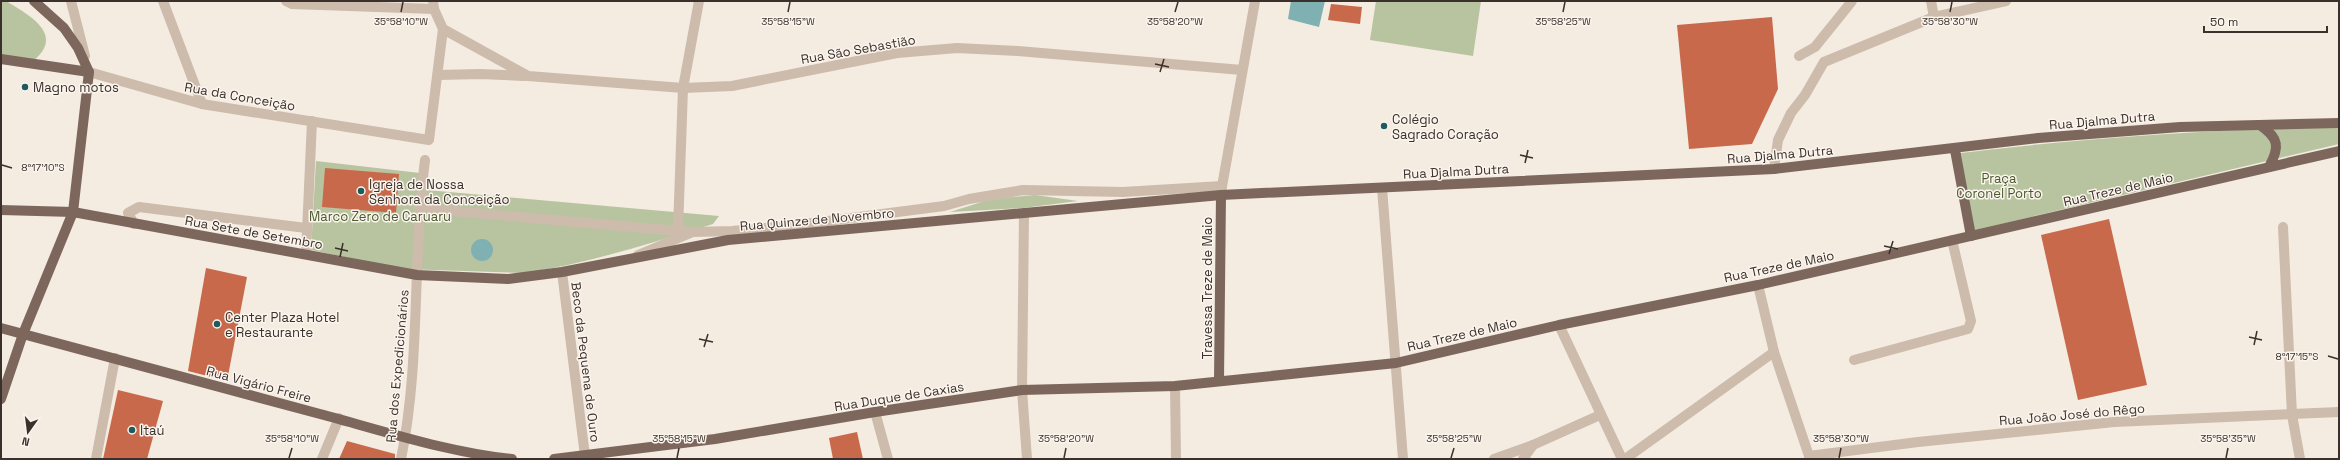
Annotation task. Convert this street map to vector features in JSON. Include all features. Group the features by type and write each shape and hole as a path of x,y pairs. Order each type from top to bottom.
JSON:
{"main road":[{"path":"1,399 23,334 73,212 88,68 64,28 34,1"},
{"name":"Rua da Conceição","path":"1,59 88,68"},
{"name":"Rua Djalma Dutra","path":"1222,190 1382,188 1774,169 1955,150 2038,138 2180,127 2339,123"},
{"path":"2260,125 2270,132 2275,139 2276,155 2269,167"},
{"path":"1955,150 1972,236"},
{"name":"Rua Treze de Maio","path":"1219,381 1396,363 1559,325 1758,285 2339,151"},
{"name":"Rua Quinze de Novembro","path":"417,275 508,279 562,272 728,240 1024,213 1222,190"},
{"name":"Travessa Treze de Maio","path":"1219,381 1222,190"},
{"name":"Rua Sete de Setembro","path":"1,210 73,212 417,275"},
{"name":"Rua Vigário Freire","path":"1,328 338,418 405,438 479,456 512,459"},
{"name":"Rua Duque de Caxias","path":"585,457 715,439 875,412 1022,390 1175,386 1219,381"},
{"path":"554,459 585,457"}],"street":[{"path":"71,1 88,68"},
{"path":"163,1 202,104"},
{"path":"678,230 684,88 699,1"},
{"path":"418,208 693,232 732,231 797,225 944,206 1023,190 1123,192 1222,190 1255,1"},
{"path":"1799,56 1816,47 1852,1"},
{"path":"1931,1 1934,17"},
{"path":"1774,169 1778,140 1824,62 1934,17 2006,1"},
{"path":"287,2 433,5 443,29 438,75"},
{"name":"Rua São Sebastião","path":"443,29 528,76"},
{"name":"Rua São Sebastião","path":"438,75 480,74 528,76 684,88 732,86 897,53 957,48 1018,51 1242,70"},
{"name":"Rua da Conceição","path":"88,68 202,104 429,140 438,75"},
{"path":"306,254 312,122"},
{"name":"Rua dos Expedicionários","path":"401,459 405,438 417,275 418,208 425,160"},
{"path":"1382,188 1403,459"},
{"name":"Rua Sete de Setembro","path":"134,224 128,212 139,207 306,228"},
{"path":"1024,213 1022,390 1027,459"},
{"path":"2283,227 2292,415 2300,459"},
{"path":"632,258 693,232"},
{"path":"1854,360 1968,329 1971,321 1952,240"},
{"name":"Beco da Pequena de Ouro","path":"562,272 585,457"},
{"path":"1758,285 1774,352 1808,457"},
{"path":"1559,325 1600,414 1623,459 1774,352"},
{"path":"96,459 115,358"},
{"path":"1175,386 1176,459"},
{"path":"875,412 888,459"},
{"name":"Rua João José do Rêgo","path":"1808,457 1918,442 2114,422 2339,412"},
{"path":"1494,459 1534,445 1600,414"},
{"path":"322,459 338,418"},
{"path":"1523,459 1534,445"}],"green space":[{"path":"1,1 6,1 25,13 34,19 41,27 45,35 46,43 42,52 32,62 1,58"},
{"path":"1376,1 1481,1 1473,56 1370,40"},
{"name":"Praça Coronel Porto","path":"2339,126 2339,144 1967,232 1953,154 2097,139 2242,130"},
{"name":"Marco Zero de Caruaru","path":"316,161 420,173 417,186 427,190 719,216 713,224 595,259 547,269 523,273 402,269 311,250"},
{"path":"1035,195 1078,201 1023,208 950,212 991,199"}],"water":[{"path":"1291,1 1325,1 1319,27 1288,19"},
{"path":"482,239 490,242 493,250 490,258 482,261 474,258 471,250 474,242"}],"building":[{"path":"1331,4 1362,7 1360,24 1328,20"},
{"path":"1772,17 1778,89 1752,144 1689,149 1677,25"},
{"name":"Igreja de Nossa Senhora da Conceição","path":"325,168 399,174 396,213 322,207"},
{"path":"2109,219 2147,385 2078,400 2041,235"},
{"name":"Center Plaza Hotel e Restaurante","path":"206,268 247,277 227,381 188,371"},
{"name":"Itaú","path":"118,390 163,401 147,459 103,459"},
{"path":"857,432 863,459 833,459 829,438"},
{"path":"347,441 395,454 395,459 339,459"}],"place":[{"name":"Magno motos","path":"25,87"},
{"name":"Colégio Sagrado Coração","path":"1384,126"},
{"name":"Igreja de Nossa Senhora da Conceição","path":"361,191"},
{"name":"Center Plaza Hotel e Restaurante","path":"217,324"},
{"name":"Itaú","path":"132,430"}]}
